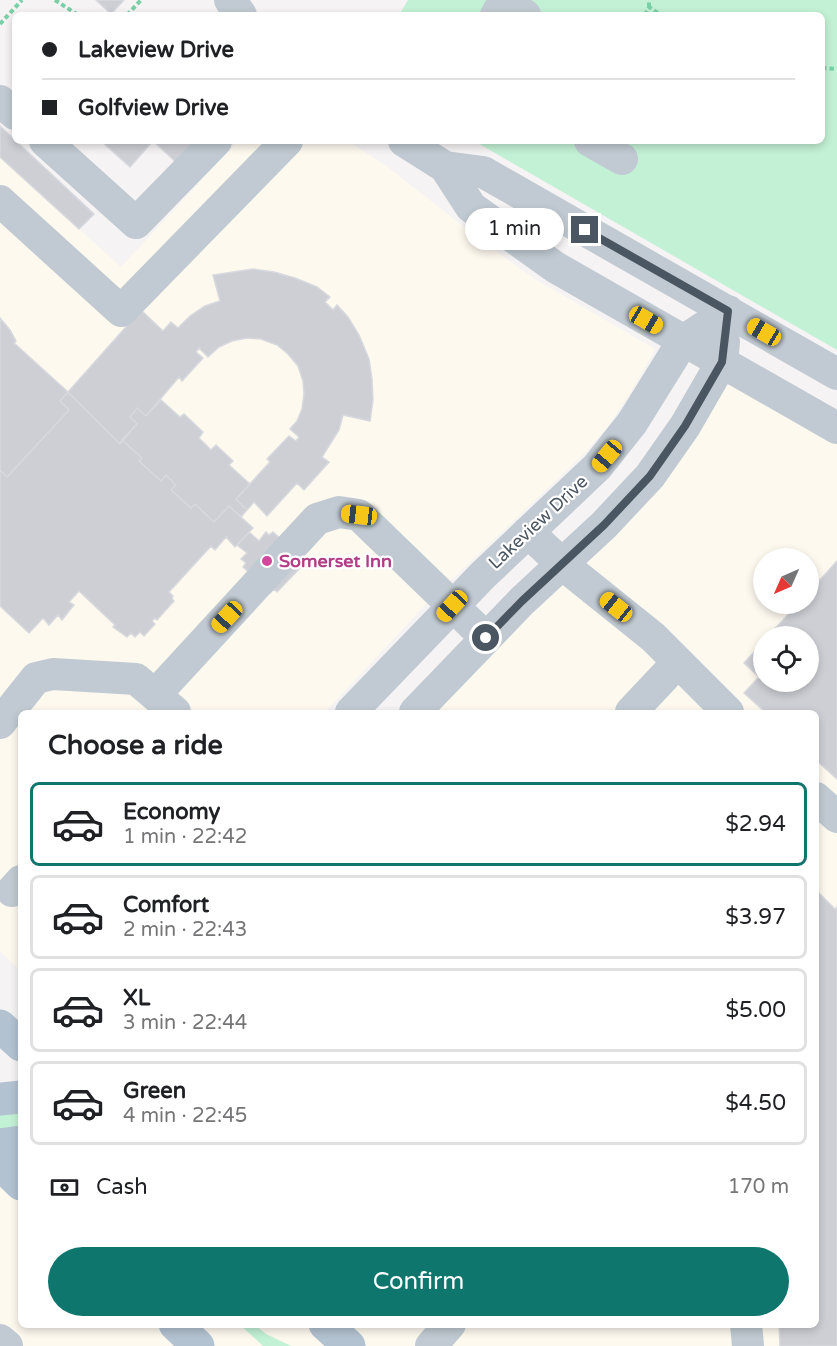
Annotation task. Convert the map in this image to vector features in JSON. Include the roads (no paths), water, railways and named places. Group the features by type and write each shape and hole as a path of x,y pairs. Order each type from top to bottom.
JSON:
{"main road":[{"path":"0,1026 18,1042"},
{"path":"0,1099 18,1097"},
{"path":"0,1145 18,1142"},
{"path":"0,1164 18,1182"},
{"path":"179,1328 198,1346"},
{"path":"329,1328 349,1346"}],"street":[{"path":"0,101 12,111"},
{"path":"48,144 136,223 213,144"},
{"path":"0,201 121,311 284,144"},
{"path":"595,144 622,159"},
{"path":"427,151 483,172 837,374"},
{"path":"427,151 471,207 555,267 837,428"},
{"path":"418,710 486,638 650,476 685,426 722,362 728,311"},
{"name":"Lakeview Drive","path":"353,710 452,606 583,481 616,445 642,408 683,341 728,311"},
{"path":"0,723 36,678 53,674 136,679 165,704 197,650 317,519 339,512 359,515 486,638"},
{"path":"528,532 562,564 652,637 726,710"},
{"path":"633,710 678,662"},
{"path":"819,801 837,817"},
{"path":"0,1187 18,1185"},
{"path":"430,1346 446,1328"},
{"path":"746,1328 748,1346"},
{"path":"0,1340 7,1346"}],"place":[{"name":"Somerset Inn","path":"267,561"}]}
